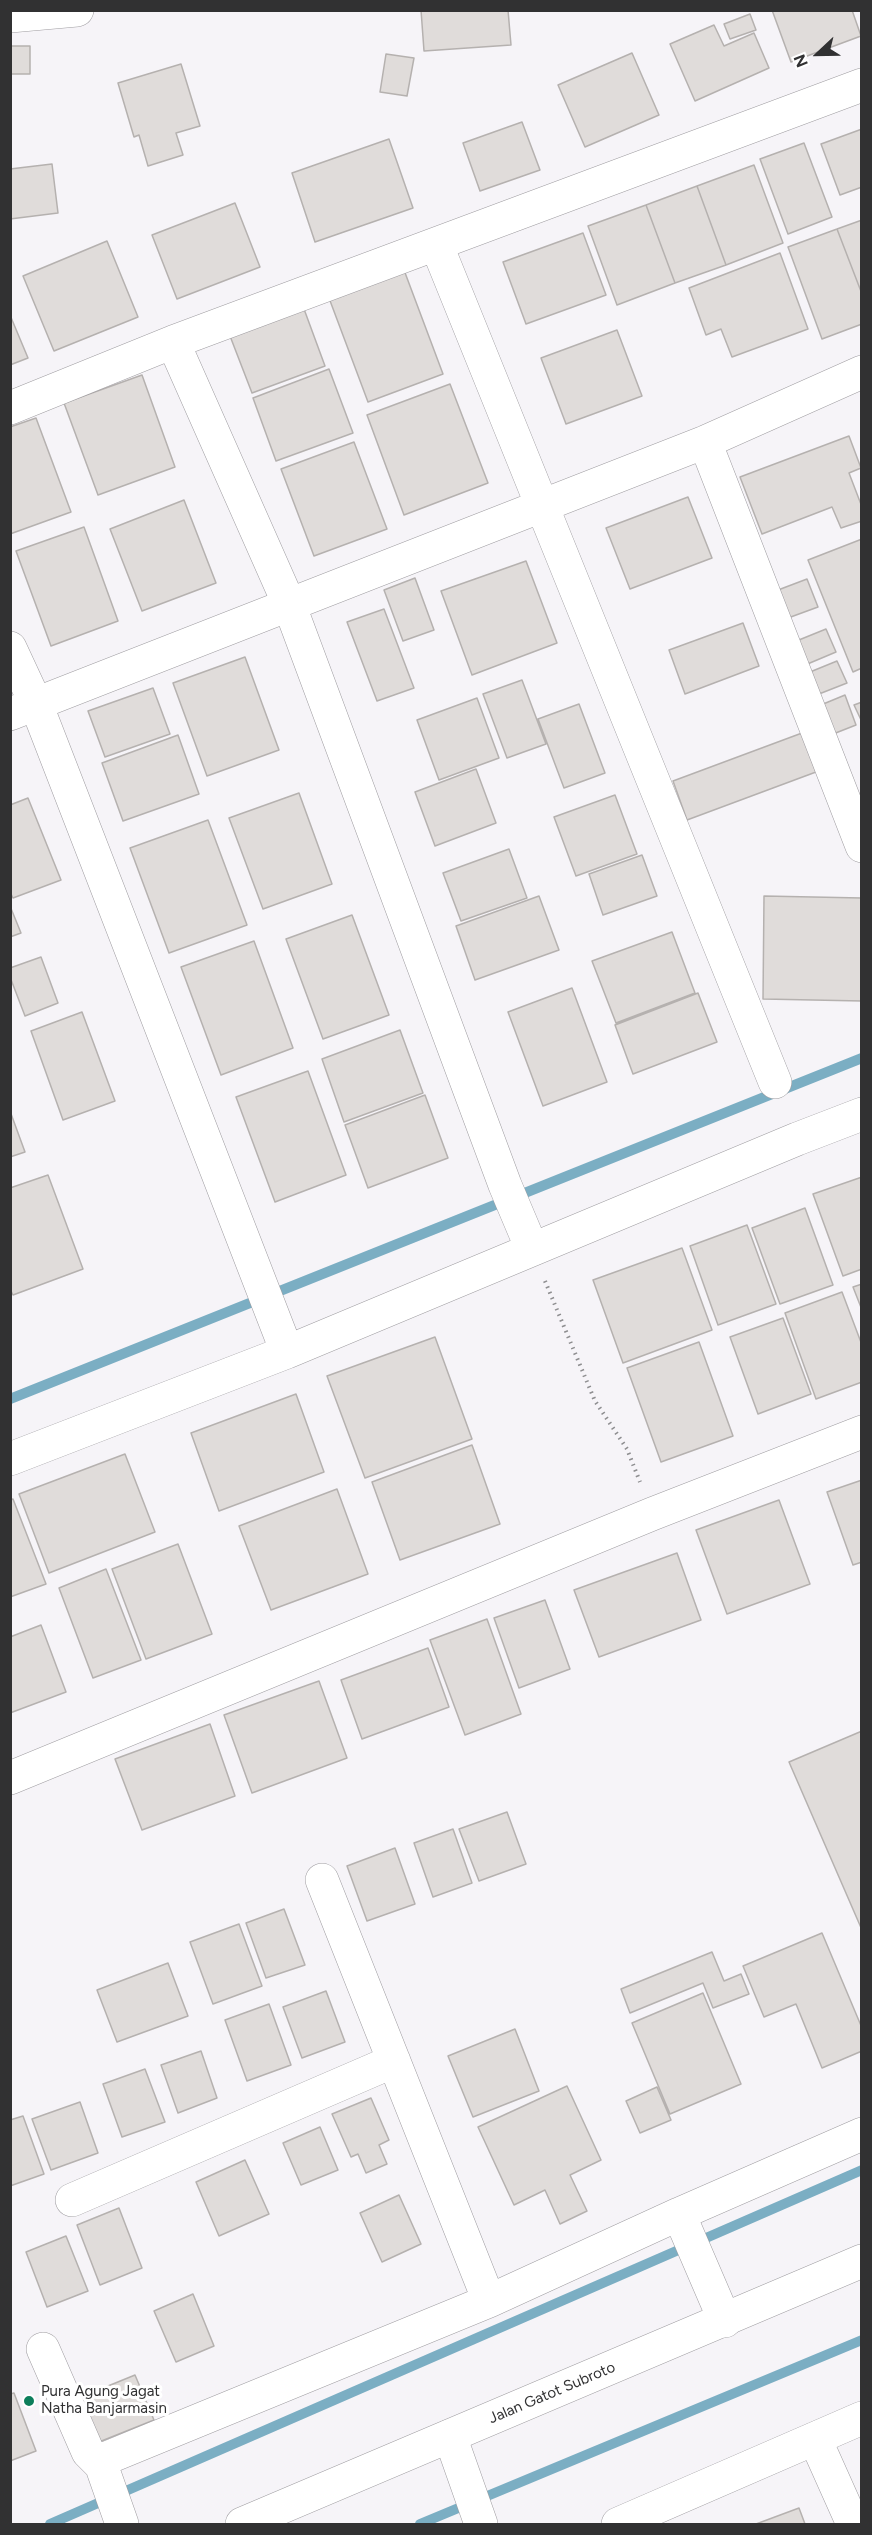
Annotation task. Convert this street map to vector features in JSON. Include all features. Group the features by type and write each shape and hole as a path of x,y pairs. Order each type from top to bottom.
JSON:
{"street":[{"path":"10,16 77,10"},
{"path":"10,408 173,342 436,246 861,85"},
{"path":"436,246 774,1082"},
{"path":"173,342 289,604 526,1236"},
{"path":"23,709 705,442 861,372"},
{"path":"705,442 861,846"},
{"path":"10,648 23,709 287,1352"},
{"path":"10,1459 287,1352 526,1236 861,1114"},
{"path":"10,1778 652,1514 861,1432"},
{"path":"322,1880 489,2301"},
{"path":"72,2200 394,2061"},
{"path":"104,2474 109,2457 683,2222 861,2134"},
{"path":"683,2222 725,2321"},
{"name":"Jalan Gatot Subroto","path":"242,2524 725,2321 861,2261"},
{"path":"43,2349 88,2452 104,2474 121,2521"},
{"path":"618,2524 861,2418"},
{"path":"450,2436 481,2524"},
{"path":"815,2439 853,2524"}],"path":[{"path":"526,1236 595,1401 627,1449 652,1514"}],"building":[{"path":"421,10 508,10 511,45 424,51"},
{"path":"772,10 852,10 861,36 791,62"},
{"path":"750,14 756,30 730,39 724,24"},
{"path":"714,25 724,46 754,33 769,68 695,101 670,44"},
{"path":"10,46 30,46 30,74 10,74"},
{"path":"632,53 659,115 585,147 558,85"},
{"path":"386,54 414,58 407,96 380,92"},
{"path":"181,64 200,126 176,133 183,155 148,166 139,135 134,137 118,83"},
{"path":"522,122 540,170 480,191 463,143"},
{"path":"862,129 862,187 840,195 821,144"},
{"path":"389,139 413,208 315,242 292,173"},
{"path":"804,143 832,217 788,234 760,159"},
{"path":"52,164 58,213 10,219 10,169"},
{"path":"754,165 783,243 726,265 697,186"},
{"path":"697,186 726,265 675,283 646,205"},
{"path":"235,203 260,267 177,299 152,235"},
{"path":"646,205 675,283 617,305 588,226"},
{"path":"862,220 862,294 837,229"},
{"path":"837,229 862,294 862,324 822,339 788,247"},
{"path":"583,233 606,295 526,324 503,262"},
{"path":"107,241 138,317 54,351 23,276"},
{"path":"780,253 808,329 732,357 721,329 706,335 689,288"},
{"path":"404,270 443,374 368,402 329,298"},
{"path":"304,309 325,366 252,393 230,336"},
{"path":"10,315 28,358 10,365"},
{"path":"617,330 642,396 566,424 541,358"},
{"path":"329,369 353,433 276,461 253,398"},
{"path":"142,375 175,467 98,495 64,403"},
{"path":"450,384 488,483 404,515 367,415"},
{"path":"36,418 71,512 10,534 10,427"},
{"path":"849,436 861,468 849,473 862,507 862,521 841,528 832,507 762,534 740,477"},
{"path":"354,442 387,529 314,556 281,469"},
{"path":"688,497 712,558 630,589 606,528"},
{"path":"184,500 216,583 142,611 110,529"},
{"path":"84,527 118,621 51,646 16,551"},
{"path":"862,539 862,668 853,672 808,560"},
{"path":"526,561 557,643 472,675 441,591"},
{"path":"415,578 434,630 403,641 384,590"},
{"path":"807,579 818,607 788,618 778,590"},
{"path":"384,609 414,688 377,701 347,622"},
{"path":"743,623 759,666 685,694 669,650"},
{"path":"826,629 836,652 798,668 789,644"},
{"path":"245,657 279,750 207,776 173,683"},
{"path":"837,661 847,683 819,694 810,672"},
{"path":"522,680 546,744 507,758 483,694"},
{"path":"153,688 170,734 105,757 88,711"},
{"path":"845,695 856,725 828,736 816,707"},
{"path":"477,698 499,758 439,780 417,720"},
{"path":"862,702 862,722 854,705"},
{"path":"579,704 605,773 564,788 538,719"},
{"path":"802,733 816,772 687,820 673,781"},
{"path":"178,735 199,794 123,821 102,763"},
{"path":"476,769 496,823 435,846 415,792"},
{"path":"299,793 332,884 263,909 229,818"},
{"path":"615,795 637,854 576,876 554,817"},
{"path":"28,798 61,880 13,898 10,892 10,805"},
{"path":"208,820 247,925 169,953 130,848"},
{"path":"509,849 527,898 461,921 443,873"},
{"path":"642,855 657,896 603,915 589,874"},
{"path":"539,896 559,950 475,980 456,926"},
{"path":"764,896 862,898 862,1001 763,999"},
{"path":"10,906 21,933 10,937"},
{"path":"352,915 389,1015 323,1039 286,939"},
{"path":"672,932 695,993 616,1023 592,961"},
{"path":"254,941 293,1048 221,1075 181,967"},
{"path":"41,957 58,1003 25,1016 10,977 10,968"},
{"path":"572,988 607,1082 543,1106 508,1012"},
{"path":"698,993 717,1042 633,1074 615,1025"},
{"path":"82,1012 115,1101 63,1120 31,1031"},
{"path":"400,1030 423,1093 344,1122 322,1059"},
{"path":"308,1071 346,1175 275,1202 236,1097"},
{"path":"425,1095 448,1158 368,1188 345,1125"},
{"path":"10,1111 25,1152 10,1157"},
{"path":"48,1175 83,1269 13,1295 10,1289 10,1188"},
{"path":"862,1177 862,1269 843,1276 813,1194"},
{"path":"805,1208 833,1285 780,1304 752,1228"},
{"path":"747,1225 776,1304 718,1325 690,1246"},
{"path":"682,1248 712,1330 623,1363 593,1280"},
{"path":"862,1284 862,1310 853,1287"},
{"path":"842,1292 862,1345 862,1382 816,1399 785,1313"},
{"path":"783,1318 811,1394 758,1414 730,1337"},
{"path":"435,1337 472,1439 365,1478 327,1376"},
{"path":"699,1342 733,1436 661,1462 627,1368"},
{"path":"296,1394 324,1472 219,1511 191,1433"},
{"path":"472,1445 500,1524 400,1560 372,1482"},
{"path":"125,1454 155,1532 49,1573 19,1494"},
{"path":"862,1480 862,1562 853,1565 827,1492"},
{"path":"337,1489 368,1574 271,1610 239,1526"},
{"path":"13,1499 46,1584 10,1597 10,1500"},
{"path":"779,1500 810,1584 727,1614 696,1530"},
{"path":"178,1544 212,1634 146,1659 112,1569"},
{"path":"677,1553 701,1620 599,1657 574,1590"},
{"path":"106,1569 141,1660 93,1678 59,1588"},
{"path":"545,1600 570,1669 519,1688 494,1618"},
{"path":"487,1619 521,1714 465,1735 430,1640"},
{"path":"41,1625 66,1692 10,1713 10,1637"},
{"path":"428,1648 449,1707 362,1739 341,1680"},
{"path":"319,1681 347,1758 252,1793 224,1715"},
{"path":"210,1724 235,1796 142,1830 115,1759"},
{"path":"862,1731 862,1930 789,1762"},
{"path":"507,1812 526,1864 479,1881 459,1829"},
{"path":"453,1829 472,1883 433,1897 414,1843"},
{"path":"395,1848 415,1904 367,1921 347,1866"},
{"path":"284,1909 305,1965 266,1978 246,1923"},
{"path":"239,1924 262,1986 213,2004 190,1942"},
{"path":"822,1933 862,2028 862,2051 822,2068 796,2004 764,2017 743,1966"},
{"path":"712,1952 724,1981 741,1974 749,1994 713,2008 703,1983 630,2013 621,1989"},
{"path":"168,1963 188,2016 117,2042 97,1990"},
{"path":"326,1991 345,2042 302,2058 283,2007"},
{"path":"703,1993 741,2084 670,2114 632,2023"},
{"path":"269,2004 291,2065 247,2081 225,2020"},
{"path":"515,2029 539,2091 473,2117 448,2056"},
{"path":"201,2051 217,2098 178,2113 161,2065"},
{"path":"145,2069 165,2122 122,2137 103,2084"},
{"path":"567,2086 601,2160 570,2175 587,2211 560,2224 545,2190 514,2205 478,2127"},
{"path":"657,2087 671,2120 640,2133 626,2101"},
{"path":"371,2098 389,2140 379,2145 387,2164 366,2173 358,2154 351,2157 332,2114"},
{"path":"80,2102 98,2153 51,2170 32,2119"},
{"path":"23,2116 44,2174 10,2186 10,2120"},
{"path":"320,2127 338,2170 301,2185 283,2143"},
{"path":"245,2160 269,2214 219,2236 196,2182"},
{"path":"399,2195 421,2244 382,2262 360,2213"},
{"path":"119,2208 142,2268 100,2285 77,2225"},
{"path":"66,2236 88,2291 47,2307 26,2252"},
{"path":"193,2294 214,2346 176,2362 154,2311"},
{"path":"135,2375 154,2420 99,2442 81,2397"},
{"path":"14,2393 36,2451 10,2461 10,2394"},
{"path":"799,2508 805,2524 756,2524"}],"waterway":[{"path":"10,1399 862,1058"},
{"path":"50,2524 862,2170"},
{"path":"420,2524 862,2340"}],"place":[{"name":"Pura Agung Jagat Natha Banjarmasin","path":"29,2401"}]}
